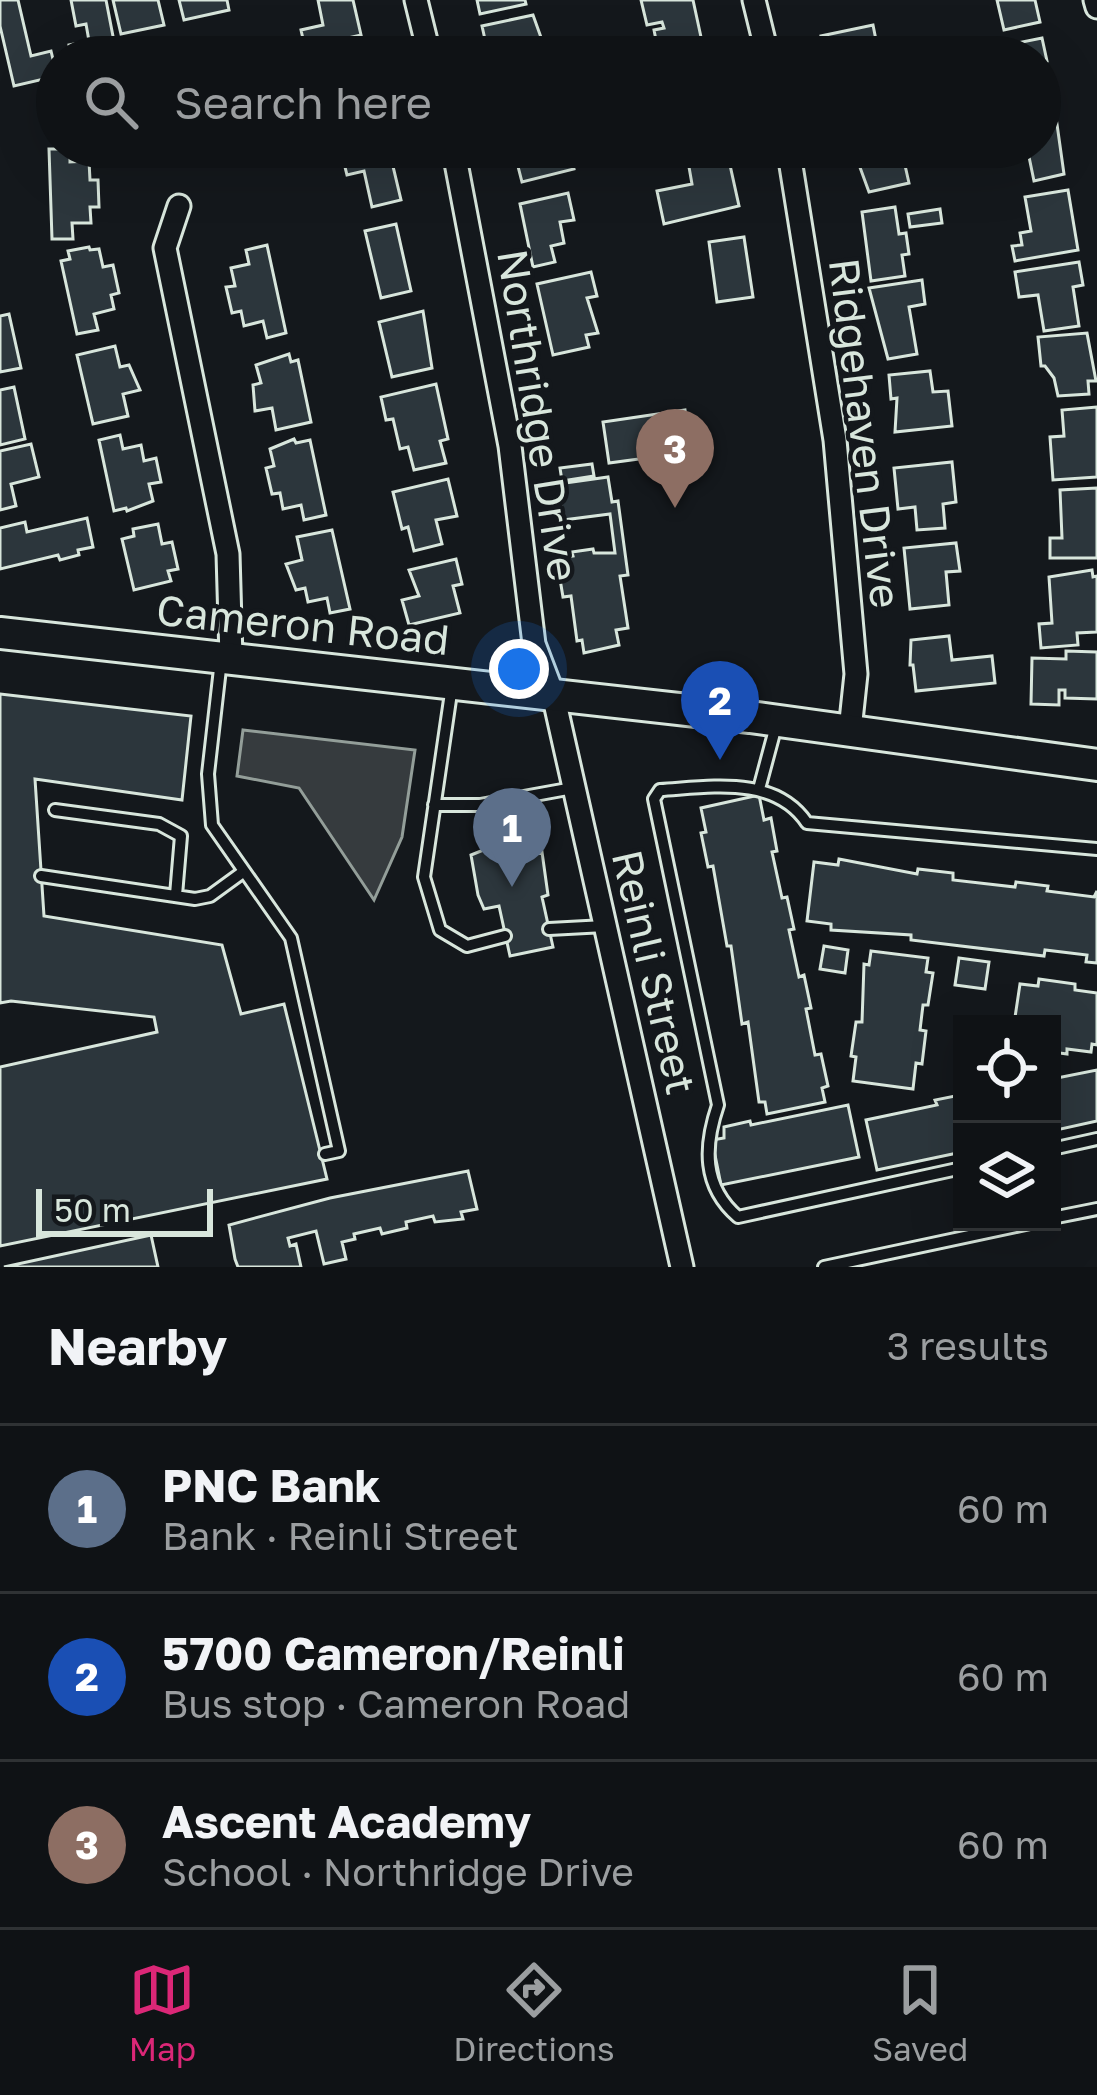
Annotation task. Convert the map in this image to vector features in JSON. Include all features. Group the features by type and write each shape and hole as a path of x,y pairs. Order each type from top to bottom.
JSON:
{"main road":[{"name":"Cameron Road","path":"0,632 777,721 1097,765"}],"street":[{"path":"416,0 425,36"},
{"path":"754,0 763,36"},
{"name":"Northridge Drive","path":"457,168 510,446 534,644 553,694"},
{"name":"Ridgehaven Drive","path":"791,168 835,440 856,674 850,730"},
{"path":"179,206 165,248 228,554 226,658"},
{"name":"Reinli Street","path":"553,694 682,1267"}],"lane":[{"path":"226,658 208,802 212,825 291,938 339,1151 325,1154"},
{"path":"452,683 424,877 440,930 467,946 505,936"},
{"path":"760,789 777,721"},
{"path":"434,805 480,805 574,788"},
{"path":"953,1170 738,1217 724,1205 709,1173 706,1140 718,1105 654,800 660,790 760,789 784,797 807,823 1097,848"},
{"path":"55,810 159,824 182,836 176,895"},
{"path":"41,876 195,899 210,896 243,872"},
{"path":"549,928 605,926"},
{"path":"308,1082 323,1079"},
{"path":"1061,1147 1097,1139"},
{"path":"1061,1216 1097,1209"},
{"path":"824,1267 993,1231"}],"shaded area":[{"path":"243,730 415,750 402,837 374,900 299,788 237,776"}],"building":[{"path":"0,0 18,0 31,56 36,55 36,81 14,86 0,26"},
{"path":"71,0 106,0 113,36 88,36 86,24 76,26"},
{"path":"113,0 158,0 164,25 121,34"},
{"path":"179,0 227,0 229,10 184,20"},
{"path":"318,0 353,0 361,35 302,36 301,30 323,25"},
{"path":"477,0 525,0 526,4 480,14"},
{"path":"641,0 693,0 701,36 655,36 654,30 664,28 662,22 647,25"},
{"path":"997,0 1035,0 1040,22 1004,30"},
{"path":"533,15 540,36 484,36 482,26"},
{"path":"873,25 875,36 821,36"},
{"path":"1061,153 1064,174 1034,181 1031,168 1061,168"},
{"path":"50,168 89,168 90,180 98,180 99,207 90,207 91,223 72,223 73,239 52,239"},
{"path":"345,168 393,168 401,200 372,207 364,171 347,175"},
{"path":"518,168 574,168 574,169 522,182"},
{"path":"689,168 731,168 739,206 664,224 657,191 692,184"},
{"path":"860,168 906,168 909,183 869,192"},
{"path":"1068,190 1078,250 1015,261 1012,246 1022,245 1020,233 1031,231 1025,197"},
{"path":"568,193 574,220 560,222 564,243 551,246 555,262 533,267 520,204"},
{"path":"895,207 899,234 906,233 905,276 871,281 862,212"},
{"path":"940,209 942,223 910,227 908,214"},
{"path":"396,224 411,291 381,298 365,231"},
{"path":"744,237 753,297 717,302 709,242"},
{"path":"267,245 286,333 267,338 263,321 244,326 241,311 232,313 226,287 235,286 231,268 249,264 246,250"},
{"path":"99,249 103,267 113,265 119,293 111,295 114,309 94,314 98,330 77,334 61,261 70,259 68,251"},
{"path":"1079,262 1083,285 1073,287 1079,326 1044,331 1038,295 1019,297 1015,272"},
{"path":"591,272 597,296 587,298 598,333 586,335 589,347 553,355 537,284"},
{"path":"922,280 925,304 909,307 917,354 888,359 869,288"},
{"path":"423,311 432,368 392,377 379,322"},
{"path":"9,314 21,368 0,372 0,316"},
{"path":"1087,333 1096,381 1088,381 1089,394 1058,396 1054,378 1041,366 1038,337"},
{"path":"115,346 120,367 129,365 140,390 123,394 128,416 93,424 77,355"},
{"path":"289,354 291,362 298,360 311,422 276,430 272,408 255,411 253,385 261,383 256,365"},
{"path":"930,371 933,392 948,391 952,426 895,432 897,398 891,399 889,375"},
{"path":"436,384 448,439 440,441 446,463 414,470 408,447 400,449 393,419 386,420 381,397"},
{"path":"14,387 25,439 0,445 0,390"},
{"path":"1097,407 1097,477 1053,480 1050,437 1064,436 1062,410"},
{"path":"685,410 691,452 609,463 603,422"},
{"path":"120,435 123,449 141,445 144,461 156,458 161,482 149,484 153,501 127,511 114,511 99,440"},
{"path":"294,439 296,443 310,440 326,515 304,520 301,505 283,509 280,493 272,494 266,468 274,466 270,449"},
{"path":"31,444 39,477 11,484 16,506 0,510 0,451"},
{"path":"952,462 956,502 943,504 945,528 917,530 915,507 898,509 894,468"},
{"path":"592,464 594,476 562,481 560,468"},
{"path":"608,477 612,502 618,501 628,575 620,576 628,628 616,630 619,645 584,653 582,640 577,641 571,596 563,597 559,573 568,572 566,557 573,556 572,552 615,553 610,514 563,520 558,484"},
{"path":"448,479 457,516 436,520 442,544 414,551 408,527 402,529 393,492"},
{"path":"1097,488 1097,558 1050,558 1050,538 1062,538 1060,490"},
{"path":"87,518 93,547 60,560 58,555 0,569 0,528 25,522 27,532"},
{"path":"158,524 162,544 172,542 178,569 168,571 171,581 134,590 122,539 134,536 133,529"},
{"path":"332,530 350,609 330,613 327,598 308,602 305,588 296,590 286,564 302,560 297,537"},
{"path":"956,543 960,571 946,572 949,605 910,609 904,548"},
{"path":"456,559 462,584 453,586 460,613 409,625 402,600 419,596 409,570"},
{"path":"1092,570 1093,577 1097,576 1097,632 1077,633 1078,645 1041,648 1039,624 1052,623 1049,577"},
{"path":"949,636 952,660 992,656 995,683 916,691 911,640"},
{"path":"1066,651 1097,652 1097,699 1065,698 1065,690 1059,690 1059,705 1031,704 1032,658 1066,659"},
{"path":"0,694 191,716 182,800 35,779 44,916 222,945 241,1014 284,1004 327,1179 0,1246 0,1067 157,1032 154,1017 0,1003"},
{"path":"759,795 764,820 771,818 777,851 772,852 794,929 789,930 799,977 804,975 811,1008 806,1009 815,1055 821,1054 828,1086 822,1088 825,1102 767,1114 765,1102 759,1102 748,1022 742,1024 731,946 727,946 713,866 708,867 701,833 706,832 701,808"},
{"path":"517,832 519,843 536,841 542,852 548,895 542,897 553,947 510,956 499,906 484,909 478,895 471,855 486,849 484,839"},
{"path":"839,859 917,874 918,869 953,873 953,880 1015,887 1016,882 1094,897 1097,891 1097,963 1086,962 1087,955 1045,950 1044,956 911,940 911,935 831,930 831,924 807,921 814,862 838,865"},
{"path":"824,946 848,950 845,973 820,969"},
{"path":"871,951 928,958 926,972 933,973 928,1005 923,1005 922,1064 916,1063 913,1089 853,1081 856,1057 851,1056 856,1022 862,1022 864,964 869,965"},
{"path":"959,958 989,962 985,989 955,985"},
{"path":"1039,979 1097,993 1097,1045 1092,1044 1091,1052 1067,1049 1067,1054 1061,1053 1061,1015 1015,1015 1020,984 1038,986"},
{"path":"1097,1070 1097,1121 1061,1129 1061,1077"},
{"path":"953,1096 953,1154 877,1170 866,1120 937,1105 935,1100"},
{"path":"848,1105 859,1157 721,1185 712,1140 724,1138 724,1127"},
{"path":"468,1171 477,1209 461,1212 463,1219 435,1222 433,1216 382,1234 380,1228 354,1234 355,1239 342,1242 346,1259 324,1264 316,1231 288,1238 290,1246 296,1244 301,1267 238,1267 229,1225 330,1198"},
{"path":"151,1235 158,1267 4,1267"}],"place":[{"name":"Ascent Academy","path":"675,508"},
{"name":"5700 Cameron/Reinli","path":"720,760"},
{"name":"PNC Bank","path":"512,887"}]}
